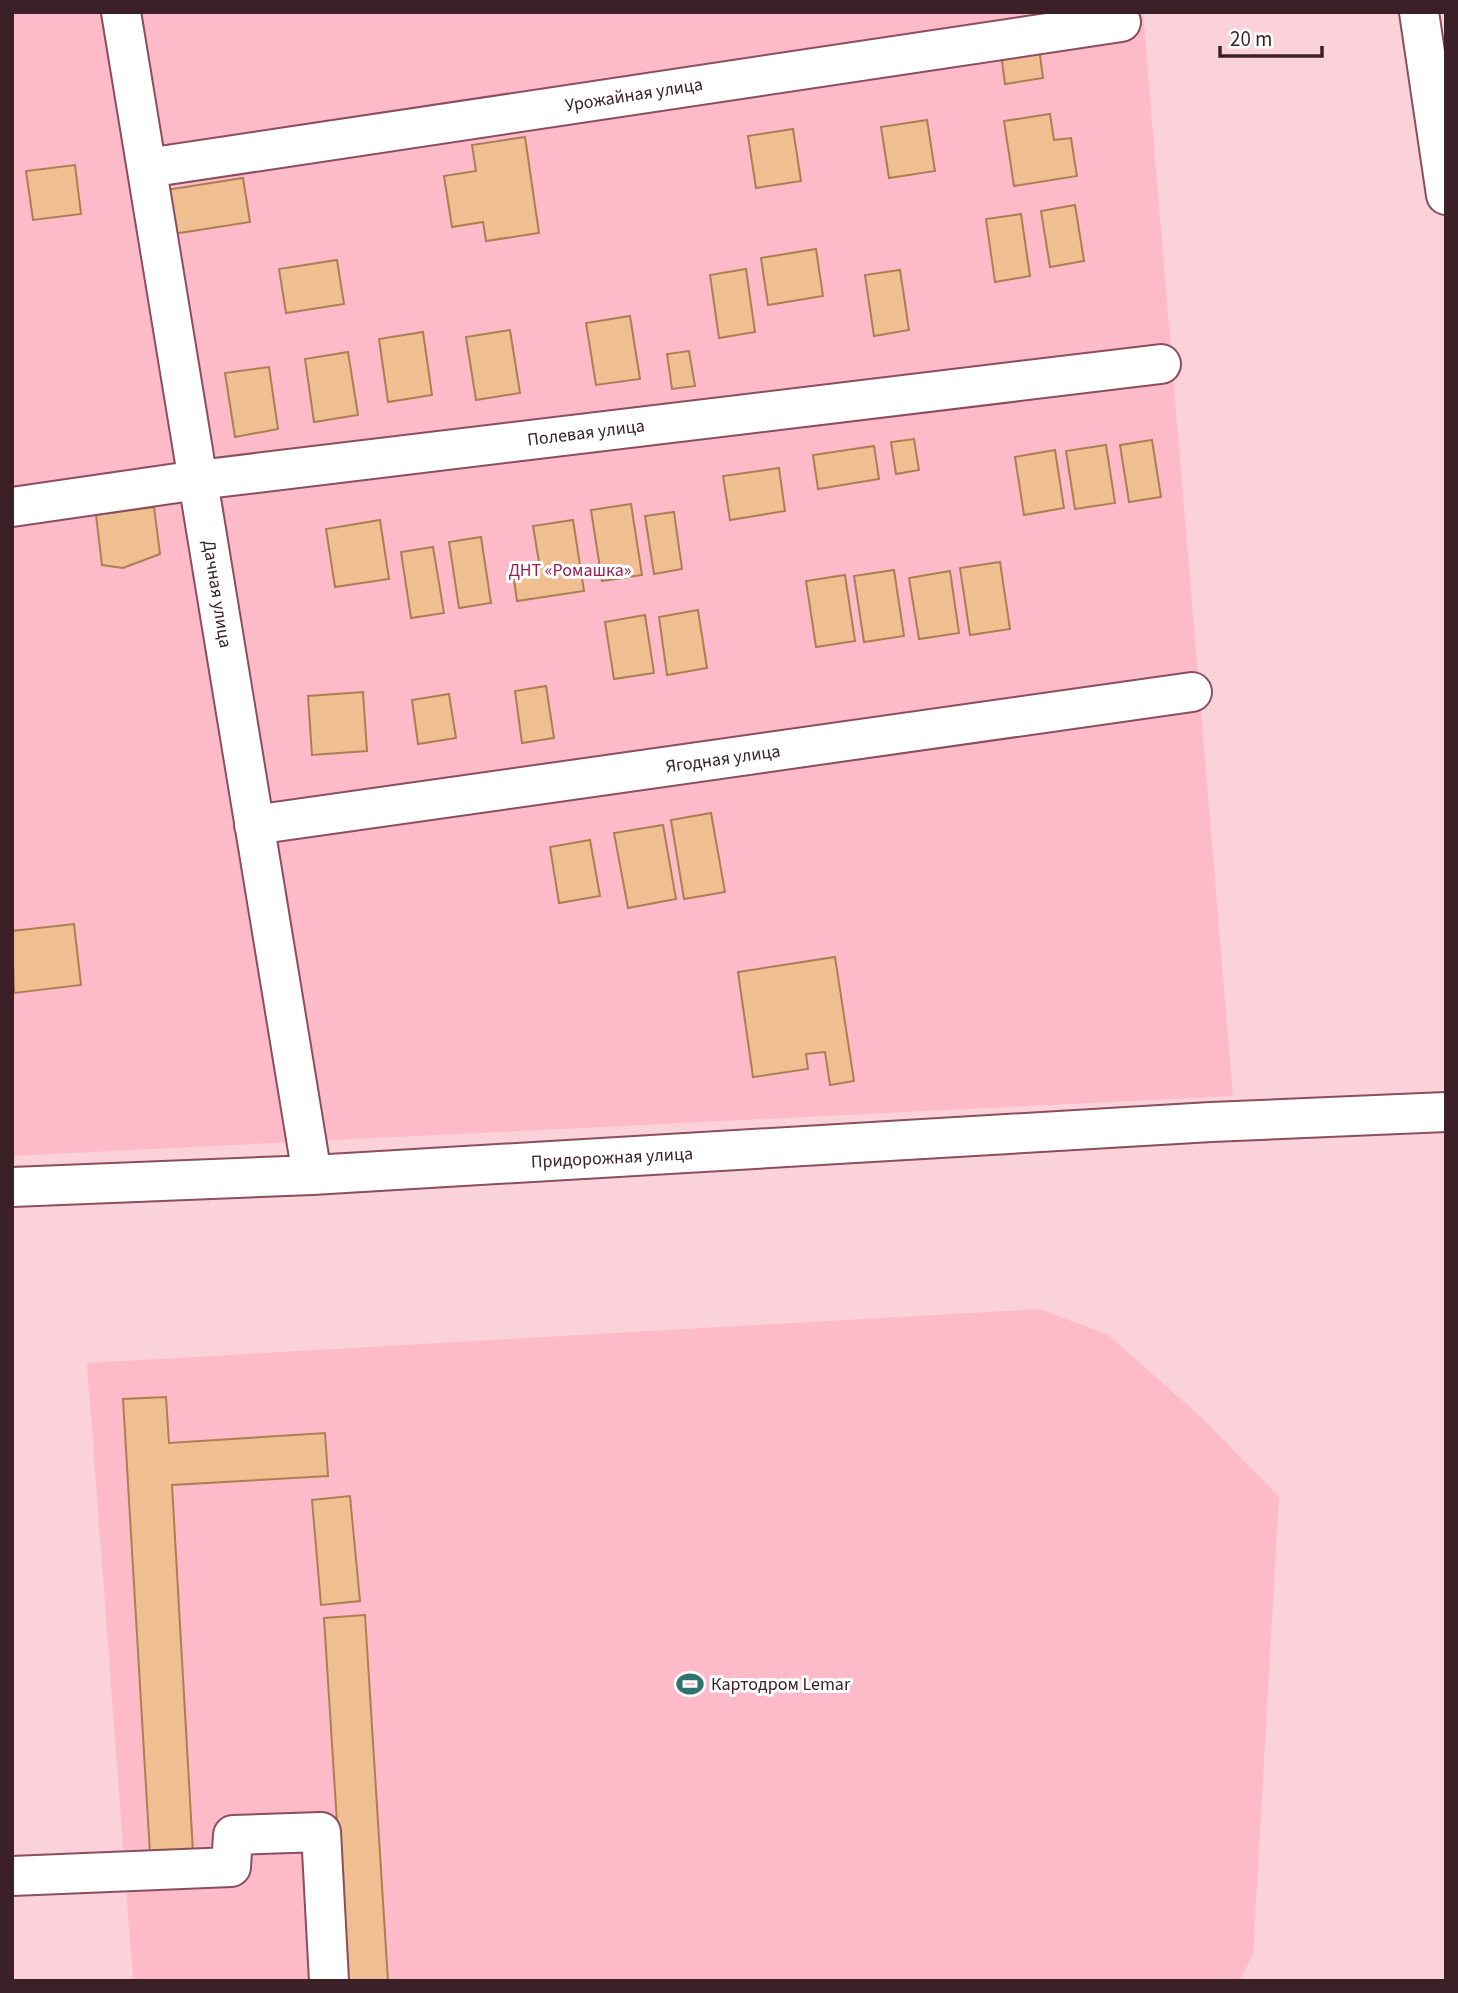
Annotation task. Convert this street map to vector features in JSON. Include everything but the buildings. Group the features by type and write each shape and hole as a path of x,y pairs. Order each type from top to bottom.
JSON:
{"street":[{"name":"Дачная улица","path":"121,12 312,1175"},
{"path":"1419,12 1446,195"},
{"name":"Урожайная улица","path":"147,168 1121,22"},
{"name":"Полевая улица","path":"12,507 198,480 1161,364"},
{"name":"Ягодная улица","path":"254,825 1192,692"},
{"name":"Придорожная улица","path":"12,1187 312,1175 1211,1122 1446,1112"},
{"path":"12,1877 231,1867 233,1835 321,1832 329,1981"}],"green space":[{"name":"ДНТ «Ромашка»","path":"12,12 1143,12 1233,1096 12,1156"},
{"name":"Картодром Lemar","path":"1039,1309 1107,1334 1202,1418 1279,1497 1253,1954 1239,1981 133,1981 87,1363"}],"place":[{"name":"Картодром Lemar","path":"690,1684"}]}
